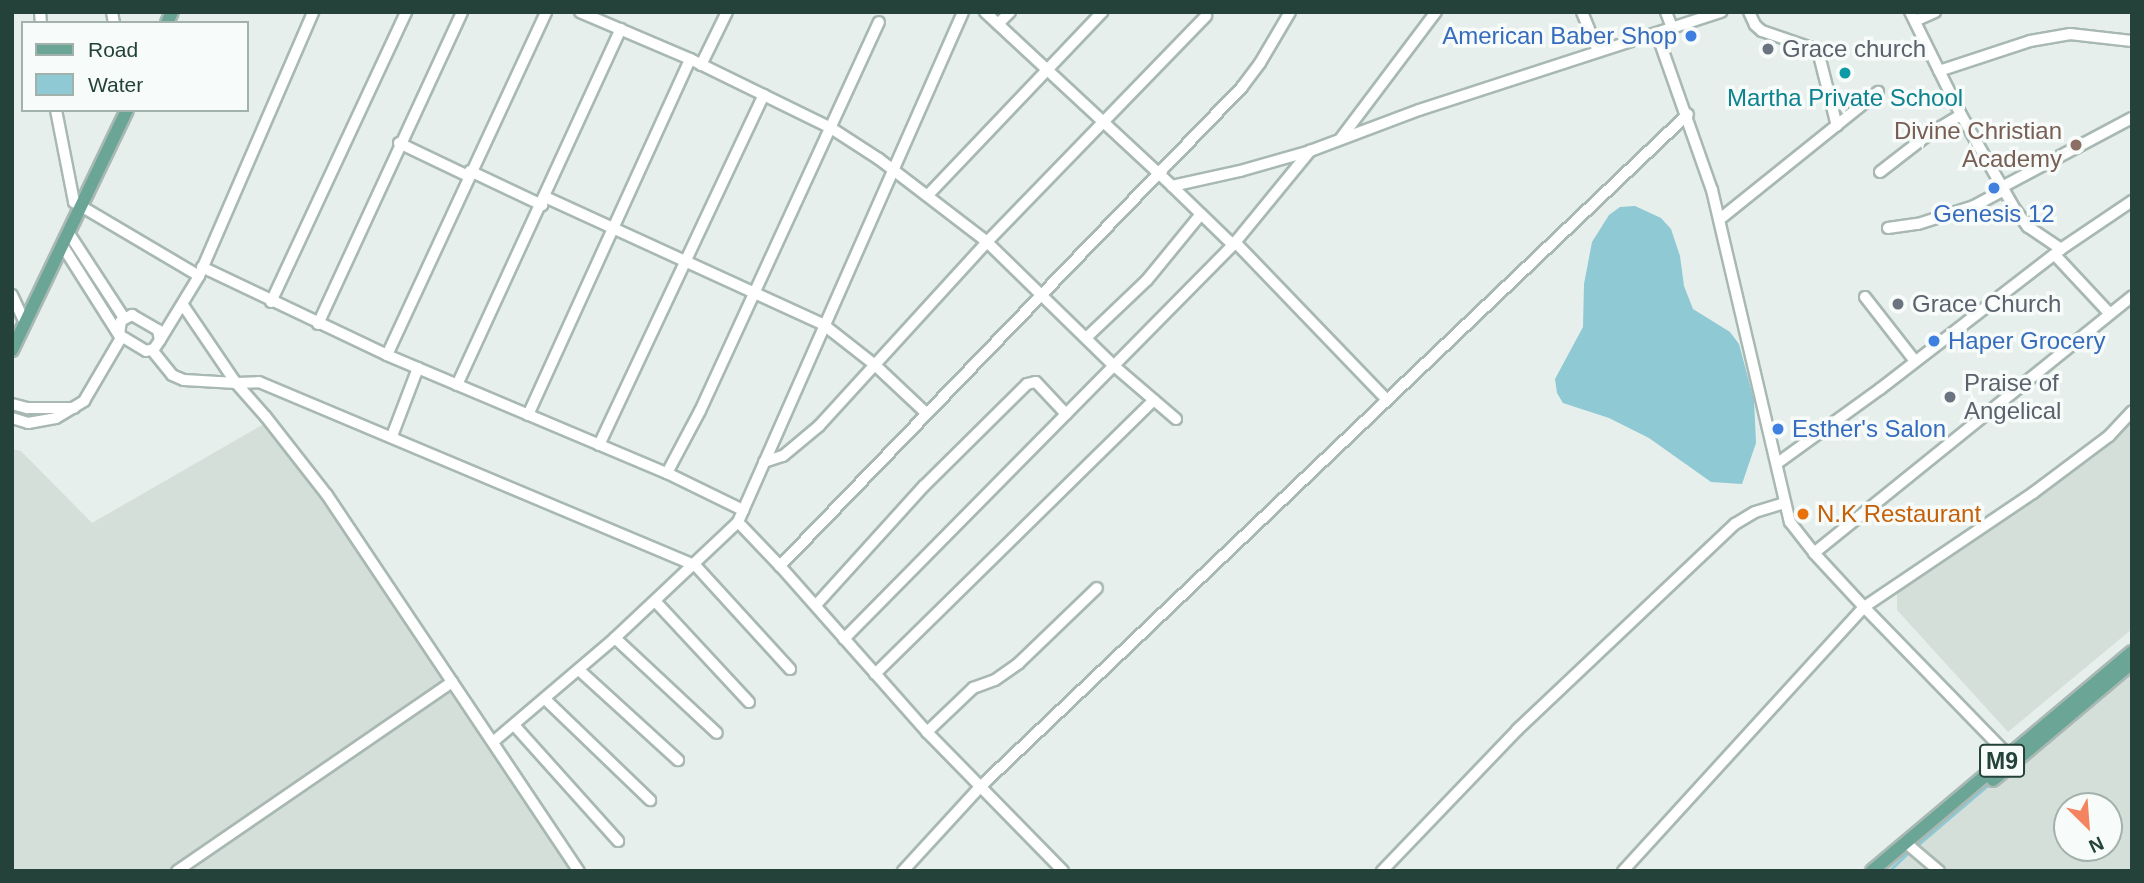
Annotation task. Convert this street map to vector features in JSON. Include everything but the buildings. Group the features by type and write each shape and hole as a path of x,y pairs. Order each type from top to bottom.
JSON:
{"main road":[{"path":"12,349 126,112"},
{"name":"M9","path":"1884,871 1909,846 2132,652"},
{"name":"M9","path":"2011,758 2132,663"},
{"name":"M9","path":"1872,871 1909,846"}],"street":[{"path":"152,350 159,335 183,305 201,272 313,12"},
{"path":"271,302 406,12"},
{"path":"318,324 399,143 462,12"},
{"path":"387,355 469,173 546,12"},
{"path":"580,12 690,59 831,128 892,168 987,242 1114,365 1176,419"},
{"path":"701,65 727,12"},
{"path":"493,742 615,638 738,522 892,168 964,12"},
{"path":"985,12 1234,244 1387,400"},
{"path":"998,24 1010,12"},
{"path":"928,195 1044,69 1102,12"},
{"path":"780,566 1251,76 1290,12"},
{"path":"1339,141 1436,12"},
{"path":"1582,12 1598,51"},
{"path":"1666,12 1672,28"},
{"path":"1172,186 1240,171 1310,151 1419,110 1721,12"},
{"path":"1749,12 1755,25 1762,31 1809,47 1819,55 1837,126"},
{"path":"1935,12 1912,17 1961,115 2003,189 2024,223 2058,252 2109,313"},
{"path":"764,462 783,456 812,433 987,242 1206,16"},
{"path":"667,473 755,291 879,22"},
{"path":"457,385 621,29"},
{"path":"1657,33 1688,114 1720,219 1741,316 1779,462 1784,503 1796,532 1864,607 2011,758"},
{"path":"1939,71 2030,41 2070,34 2132,41"},
{"path":"528,415 690,59"},
{"path":"1720,219 1878,92"},
{"path":"600,445 764,95"},
{"path":"56,112 74,202 201,272 387,355 667,473 743,510"},
{"path":"904,871 979,788 1688,114"},
{"path":"1880,172 1928,134 1961,115"},
{"path":"1888,228 1918,224 1963,209 2132,118"},
{"path":"399,143 469,173 615,228 824,325 875,365 927,414"},
{"path":"844,639 1234,244 1310,151"},
{"path":"1779,462 2058,252 2132,201"},
{"path":"1086,338 1147,280 1201,214"},
{"path":"68,232 124,318"},
{"path":"62,245 120,336 145,351 152,350"},
{"path":"12,295 25,323"},
{"path":"1814,553 2132,296"},
{"path":"1866,297 1915,361"},
{"path":"183,305 236,383 327,495 579,871"},
{"path":"12,418 29,423 56,418 84,401 120,336 118,324 124,318 132,316 159,335"},
{"path":"152,350 172,375 184,380 259,382 695,565 790,669"},
{"path":"392,436 418,368"},
{"path":"816,605 923,486 1027,384 1036,382 1066,414"},
{"path":"875,674 1154,400"},
{"path":"12,404 27,408 74,408"},
{"path":"1623,871 1864,607 2033,493 2109,436 2132,411"},
{"path":"1382,871 1517,730 1735,524 1755,512 1784,503"},
{"path":"738,522 979,788 1063,871"},
{"path":"927,732 973,688 995,680 1036,648 1097,588"},
{"path":"655,601 749,702"},
{"path":"615,638 717,733"},
{"path":"579,670 678,760"},
{"path":"177,871 452,682"},
{"path":"545,699 650,800"},
{"path":"514,725 618,841"},
{"path":"1909,846 1939,871"}],"shaded area":[{"path":"276,417 574,871 12,871 12,449 21,451 92,523"},
{"path":"2132,422 2132,629 2008,732 1897,610 1897,592 2013,505 2095,453"},
{"path":"2132,666 2132,871 1874,871"}],"water":[{"path":"1635,206 1661,218 1671,229 1680,256 1684,286 1693,309 1730,332 1739,344 1754,400 1756,443 1742,484 1711,482 1649,438 1609,418 1563,403 1557,393 1555,379 1583,327 1584,284 1592,242 1609,215 1620,207"}],"waterway":[{"path":"1914,848 1989,784"},
{"path":"1889,871 1909,852"}],"place":[{"name":"American Baber Shop","path":"1691,36"},
{"name":"Grace church","path":"1768,49"},
{"name":"Martha Private School","path":"1845,73"},
{"name":"Divine Christian Academy","path":"2076,145"},
{"name":"Genesis 12","path":"1994,188"},
{"name":"Grace Church","path":"1898,304"},
{"name":"Haper Grocery","path":"1934,341"},
{"name":"Praise of Angelical","path":"1950,397"},
{"name":"Esther's Salon","path":"1778,429"},
{"name":"N.K Restaurant","path":"1803,514"}]}
